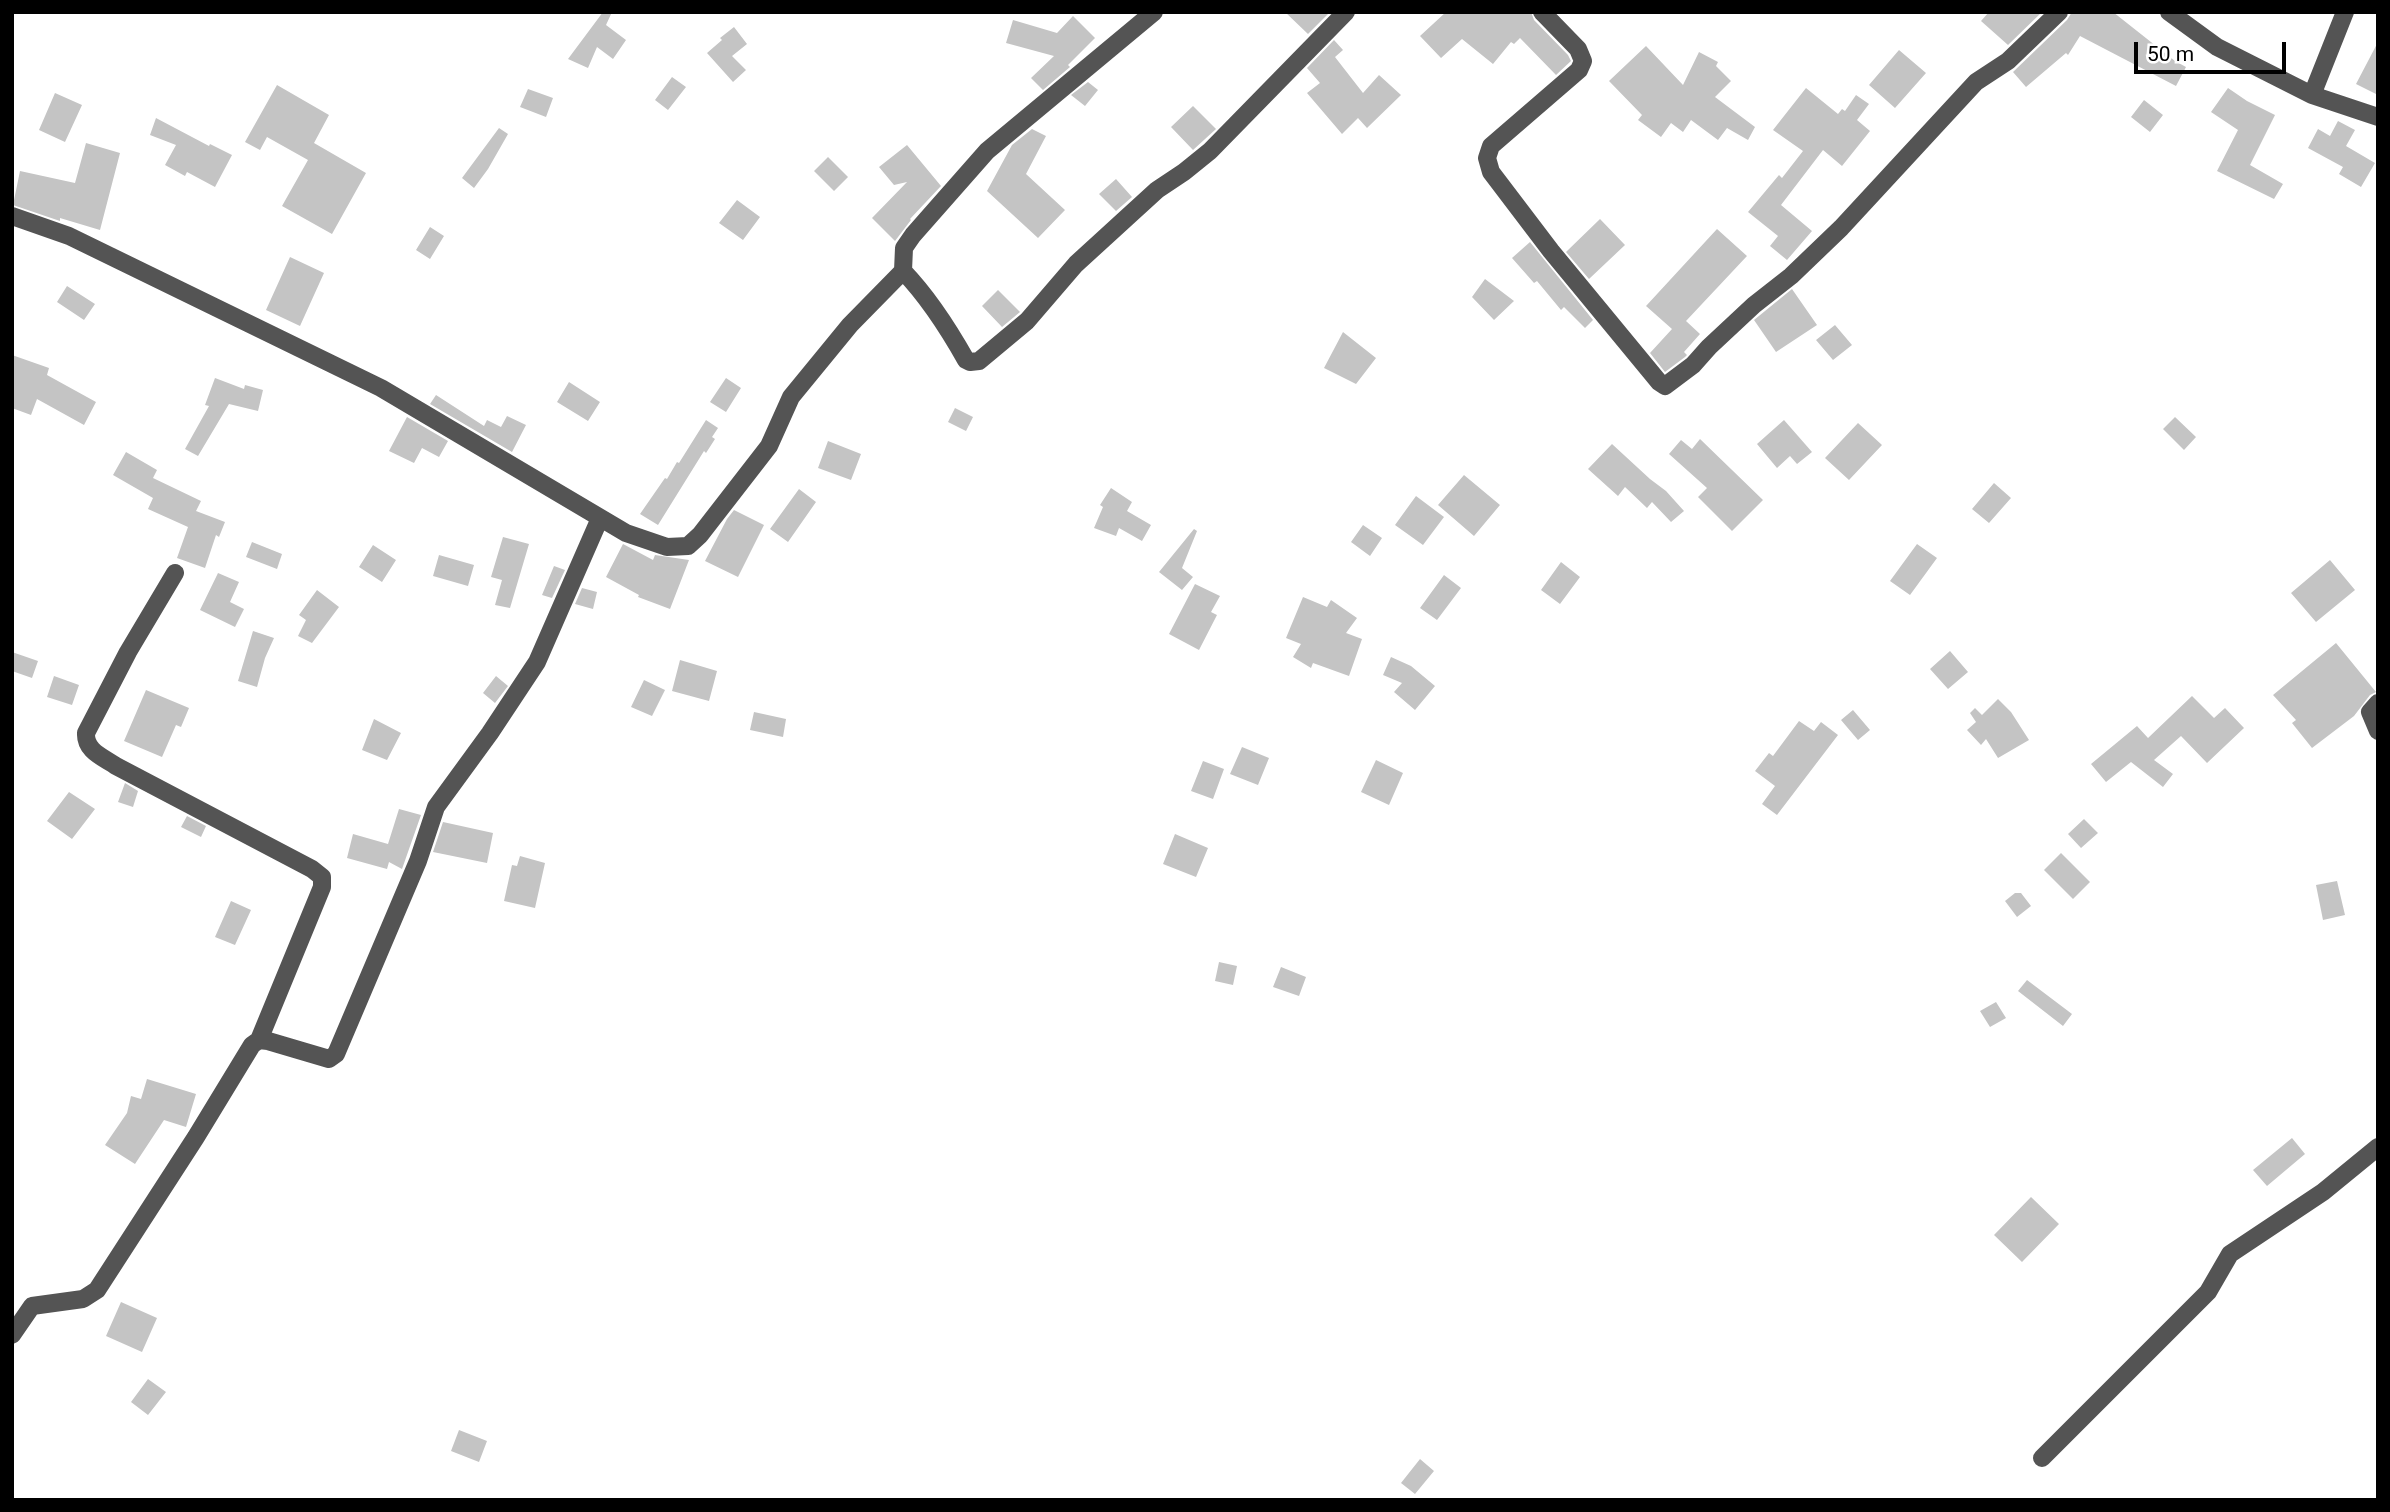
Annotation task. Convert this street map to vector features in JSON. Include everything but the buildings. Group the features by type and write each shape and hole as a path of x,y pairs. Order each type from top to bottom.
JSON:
{"street":[{"path":"12,216 69,236 382,388 626,533 667,547 688,546 700,535 769,446 791,397 850,325 903,271 904,248 908,242 987,151 1154,12"},
{"path":"903,271 949,329 966,360 979,361 1027,321 1076,264 1157,190 1210,151 1346,12"},
{"path":"1542,12 1578,49 1583,61 1579,70 1491,146 1487,158 1491,172 1551,251 1665,386 1693,365 1754,305 1791,276 1841,228 1976,82 2008,61 2059,12"},
{"path":"2169,12 2217,47 2312,95 2378,117"},
{"path":"2312,95 2345,12"},
{"path":"259,1040 329,1059 337,1054 413,872 436,807 537,662 600,518"},
{"path":"12,1335 32,1306 83,1299 97,1290 252,1045 259,1040 322,887 322,877 312,869 116,766 89,748 86,733 128,652 175,573"},
{"path":"2378,703 2370,712 2378,731"},
{"path":"2042,1458 2208,1292 2230,1254 2323,1192 2378,1147"}]}
